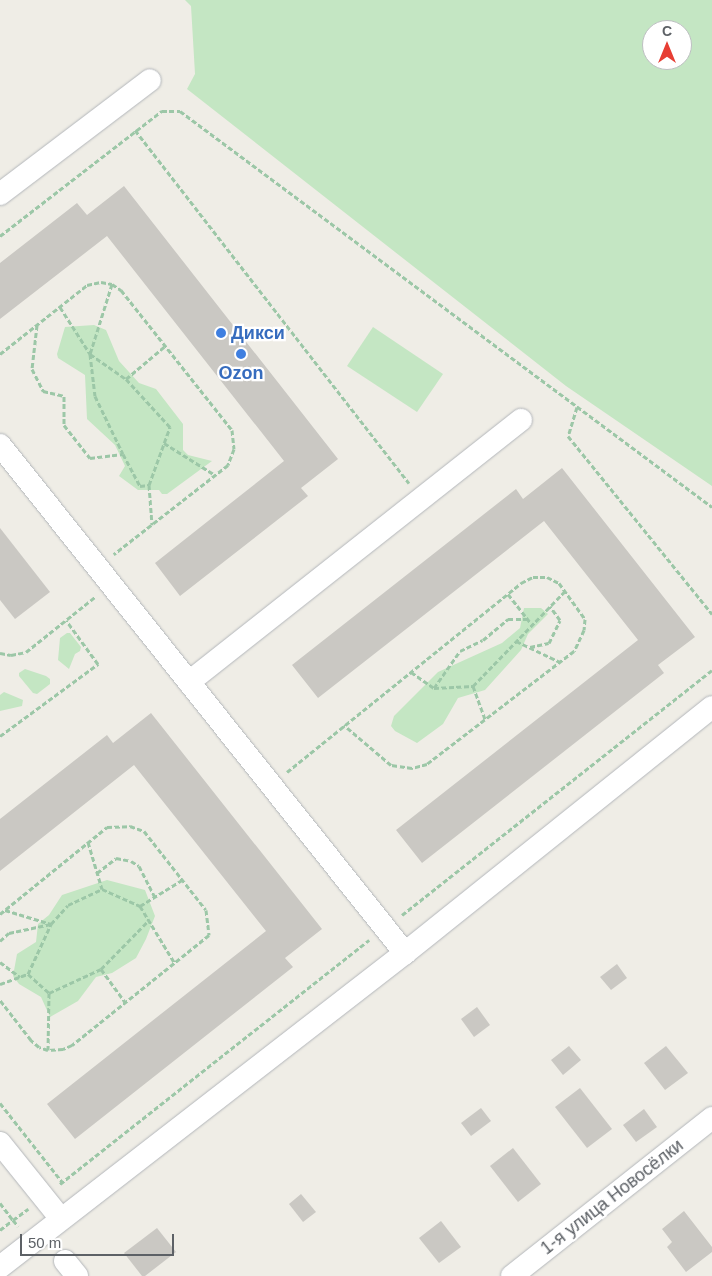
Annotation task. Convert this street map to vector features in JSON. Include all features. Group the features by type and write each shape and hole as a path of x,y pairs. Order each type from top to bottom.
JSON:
{"street":[{"path":"0,194 150,80"},
{"path":"189,682 521,420"},
{"path":"0,445 405,953"},
{"path":"0,1267 405,953 712,707"},
{"name":"1-я улица Новосёлки","path":"512,1276 712,1118"},
{"path":"0,1143 61,1219"}],"path":[{"path":"0,236 162,111 184,113 712,507"},
{"path":"135,130 421,498"},
{"path":"0,354 87,285 101,282 112,284 121,290 232,430 234,439 232,457 228,465 97,567"},
{"path":"112,284 90,354 95,396 140,486 149,485"},
{"path":"60,307 90,354 126,379 170,428 149,485 152,525"},
{"path":"37,325 32,369 42,391 64,396 64,425 90,458 123,454"},
{"path":"126,379 165,346"},
{"path":"577,406 568,436 712,614"},
{"path":"164,443 215,475"},
{"path":"271,784 344,725 410,672 508,594 533,577 547,577 560,583 585,619 580,642 574,651 426,764 412,768 391,765 344,725"},
{"path":"0,653 11,655 26,652 112,585"},
{"path":"410,672 434,688 473,686 565,590"},
{"path":"508,594 532,625"},
{"path":"530,648 549,643 560,620 550,606"},
{"path":"434,688 460,651 483,640 508,619 527,619"},
{"path":"0,736 98,664 66,620"},
{"path":"516,641 560,662"},
{"path":"473,686 485,719"},
{"path":"0,914 107,827 130,826 144,832 206,910 209,935 72,1045 63,1049 48,1050 31,1040 0,1000"},
{"path":"88,842 102,889 140,906 174,962"},
{"path":"97,873 116,858 131,861 139,866 155,897"},
{"path":"140,906 182,880"},
{"path":"0,984 28,974 51,924 68,905 102,889"},
{"path":"5,910 51,924"},
{"path":"49,993 102,969 149,920"},
{"path":"0,941 9,933 51,924"},
{"path":"0,962 20,977"},
{"path":"102,969 125,1002"},
{"path":"28,974 49,993 48,1050"},
{"path":"0,1012 5,1007"},
{"path":"0,1103 62,1183"},
{"path":"0,1230 43,1198"},
{"path":"0,1203 13,1220"}],"green space":[{"path":"185,0 712,0 712,486 566,386 187,89 195,74 191,6"},
{"path":"94,325 106,330 119,361 139,383 156,389 183,424 183,450 188,455 212,461 167,494 162,494 159,490 138,490 119,476 125,466 115,445 87,419 85,375 58,358 57,354 65,327"},
{"path":"373,327 443,374 417,412 347,366"},
{"path":"524,608 541,608 548,614 528,634 521,650 485,690 458,698 443,724 417,743 395,731 391,726 394,716 438,672 502,643 520,628"},
{"path":"70,633 81,647 80,651 75,654 69,669 58,660 60,638"},
{"path":"25,669 46,676 50,679 50,684 37,694 33,693 19,676 19,673"},
{"path":"4,692 23,700 22,706 0,711 0,695"},
{"path":"107,880 145,890 155,916 146,939 136,958 112,973 96,977 78,1001 50,1017 41,997 19,984 13,976 17,954 36,942 38,924 49,915 62,895"}],"building":[{"path":"124,186 338,459 301,488 308,496 180,596 155,563 284,461 107,236 0,319 0,263 77,203 87,215"},
{"path":"562,468 695,637 658,665 664,673 422,863 396,830 638,640 544,521 318,698 292,665 516,489 523,499"},
{"path":"0,528 50,592 15,619 0,600"},
{"path":"151,713 322,929 285,958 293,967 75,1139 47,1104 266,931 134,765 0,871 0,819 107,735 113,743"},
{"path":"617,964 627,978 611,990 600,977"},
{"path":"477,1007 490,1025 474,1037 461,1019"},
{"path":"569,1046 581,1060 563,1075 551,1060"},
{"path":"666,1046 688,1073 665,1090 644,1063"},
{"path":"580,1088 612,1129 587,1148 555,1107"},
{"path":"481,1108 491,1121 471,1136 461,1123"},
{"path":"644,1109 657,1127 636,1142 623,1125"},
{"path":"513,1148 541,1184 518,1202 490,1166"},
{"path":"301,1194 316,1212 303,1222 289,1204"},
{"path":"684,1211 712,1247 712,1252 686,1272 667,1247 672,1242 662,1229"},
{"path":"441,1221 461,1247 439,1263 419,1238"},
{"path":"157,1228 176,1252 145,1276 142,1276 124,1253"}],"place":[{"name":"Дикси","path":"221,333"},
{"name":"Ozon","path":"241,354"}]}
